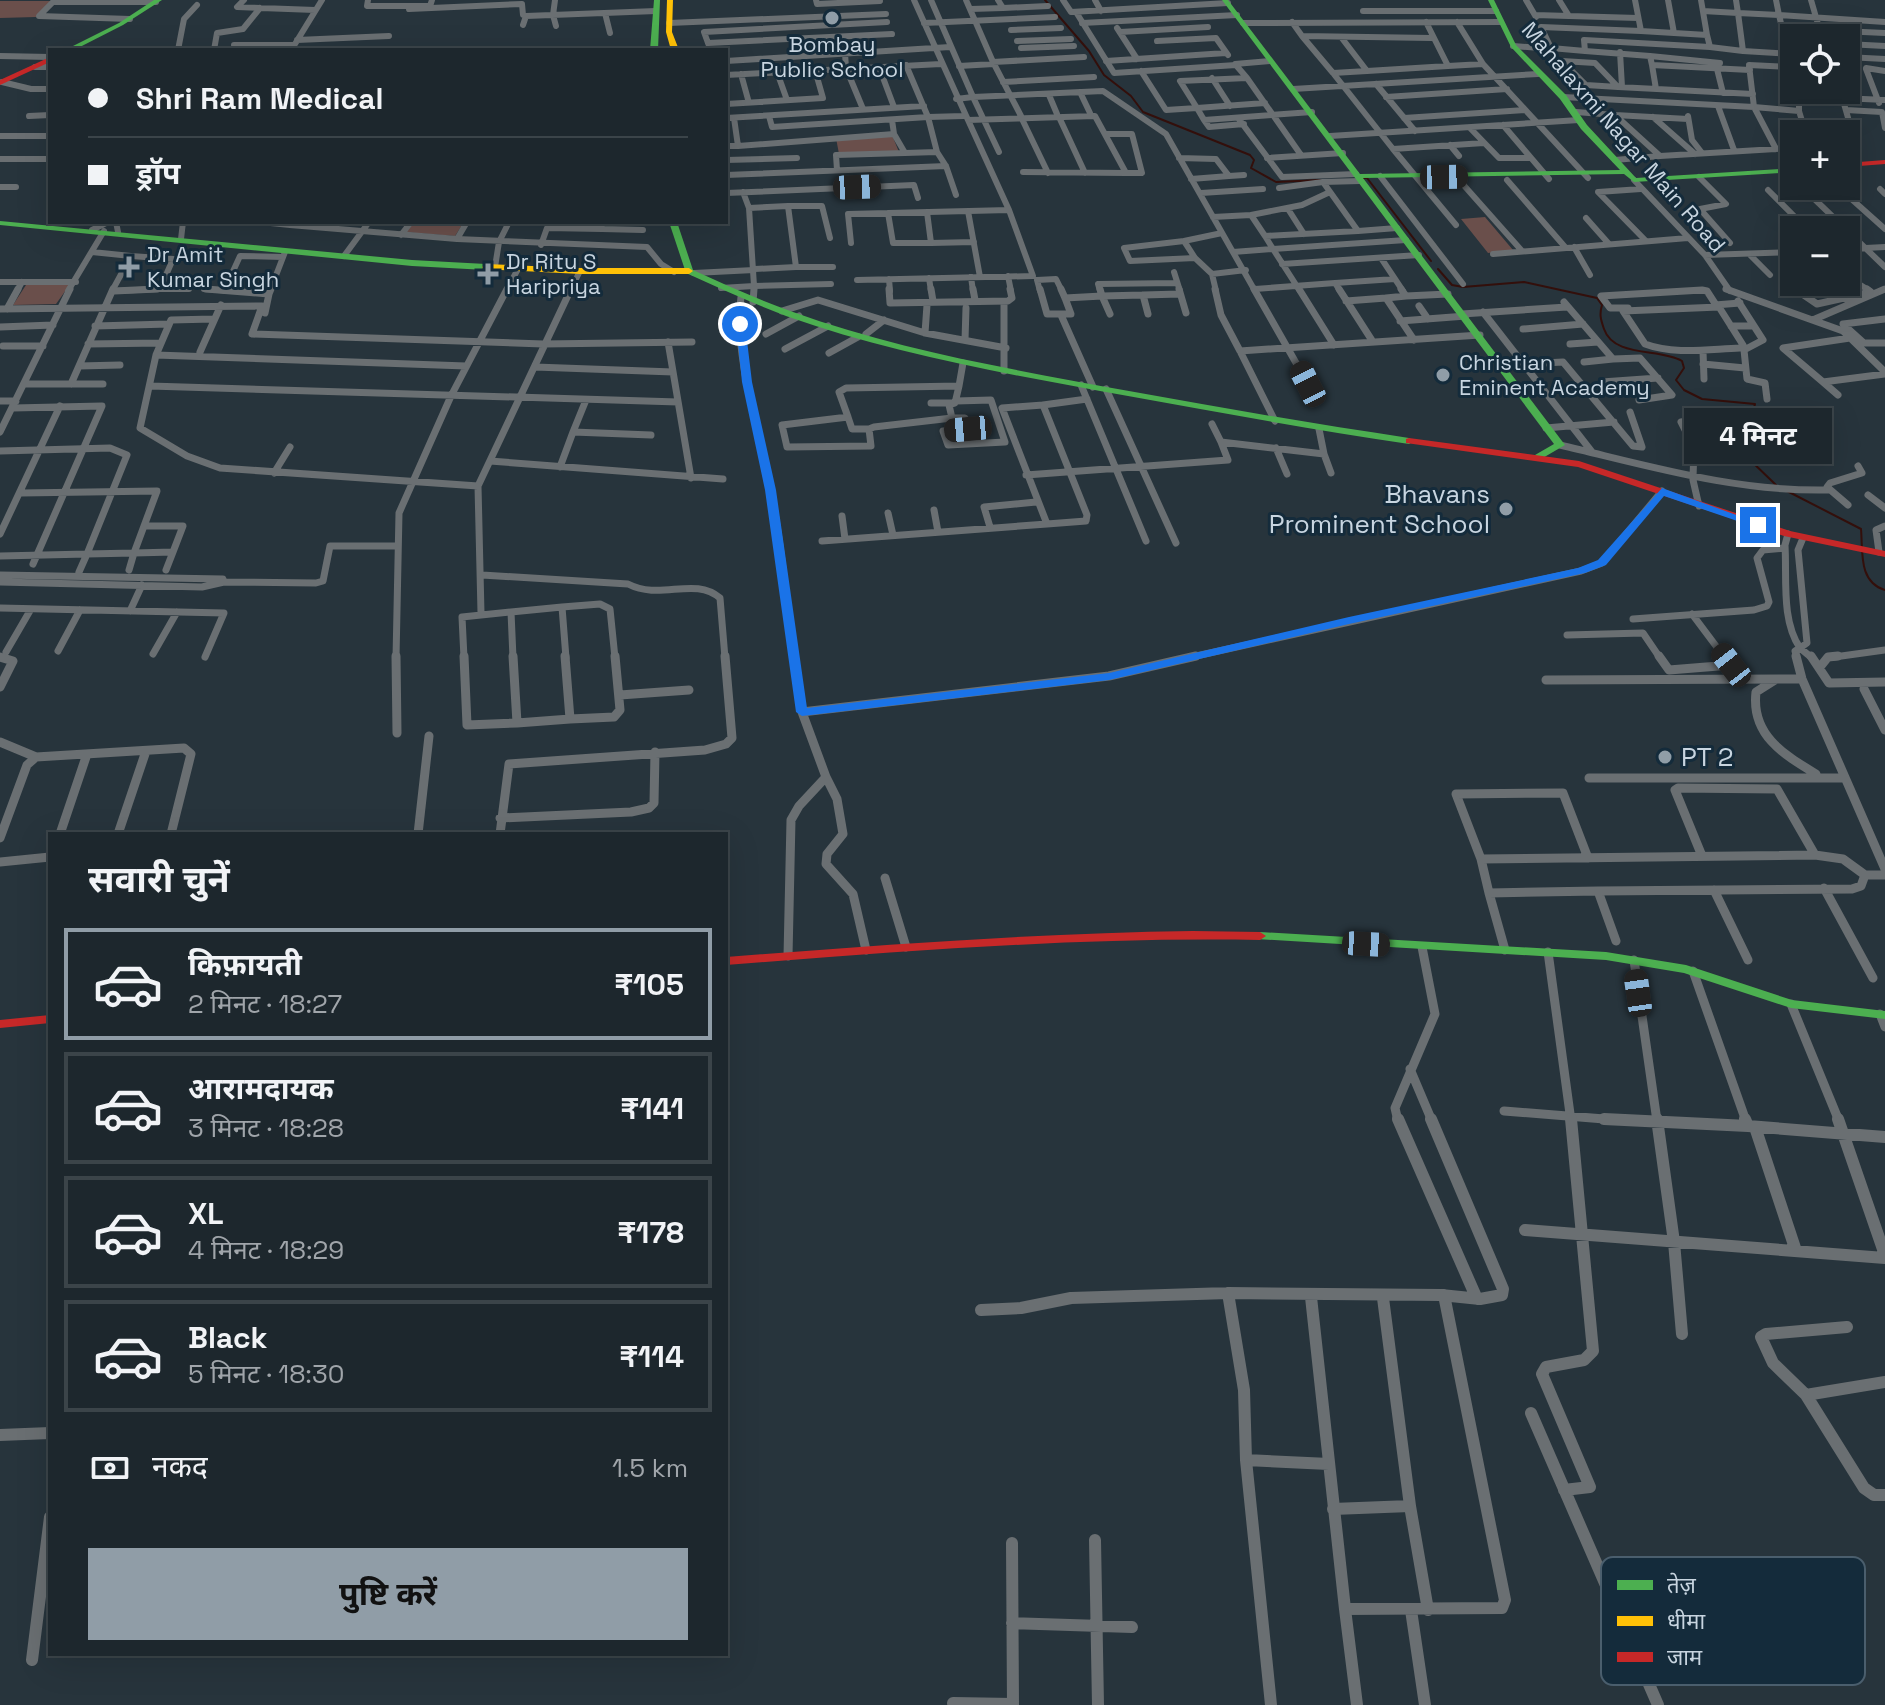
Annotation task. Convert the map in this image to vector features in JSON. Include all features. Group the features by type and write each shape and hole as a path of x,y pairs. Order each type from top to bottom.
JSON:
{"street":[{"path":"244,0 237,7 315,10"},
{"path":"294,45 322,0"},
{"path":"368,0 367,6 399,3 430,6 432,0"},
{"path":"555,0 553,15 556,26"},
{"path":"670,0 669,23 675,48"},
{"path":"816,0 817,4 880,0 900,48"},
{"path":"857,280 1033,276 1009,210 956,99 914,0"},
{"path":"931,0 999,152"},
{"path":"966,0 1048,173"},
{"path":"998,0 1003,8"},
{"path":"1063,0 1071,12 1226,1 1343,153 1463,284"},
{"path":"1095,0 1101,11"},
{"path":"1125,0 1131,8"},
{"path":"1155,0 1160,7"},
{"path":"1526,0 1551,48 1599,98"},
{"path":"1559,0 1569,16"},
{"path":"1635,0 1641,31"},
{"path":"1668,0 1674,33"},
{"path":"1701,0 1710,47"},
{"path":"1736,0 1743,51"},
{"path":"1776,0 1781,24"},
{"path":"1811,0 1818,24"},
{"path":"130,19 39,16 53,2 158,1"},
{"path":"73,48 158,1"},
{"path":"114,17 108,13 111,9 136,2"},
{"path":"409,9 522,2 523,15 526,16"},
{"path":"178,48 184,19 197,5"},
{"path":"526,16 605,13 657,5 654,48"},
{"path":"971,9 1048,6"},
{"path":"214,48 217,33 243,29 260,8"},
{"path":"1363,11 1496,11"},
{"path":"1082,23 1201,16 1292,22 1457,22 1496,11"},
{"name":"Mahalaxmi Nagar Main Road","path":"1496,11 1513,46 1705,255 1727,290 1735,294 1754,326"},
{"path":"1703,11 1885,22"},
{"path":"1076,12 1114,73 1270,61"},
{"path":"605,13 610,33"},
{"path":"669,23 886,14"},
{"path":"1535,15 1638,18"},
{"path":"523,25 526,16"},
{"path":"1201,16 1301,155"},
{"path":"924,23 1055,17"},
{"path":"1006,20 1027,60"},
{"path":"1112,20 1137,59"},
{"path":"701,22 710,48"},
{"path":"704,32 887,22"},
{"path":"1292,22 1456,225"},
{"path":"1426,22 1448,66"},
{"path":"1457,22 1483,64 1586,175"},
{"path":"1120,32 1208,27"},
{"path":"1541,27 1707,35"},
{"path":"1011,30 1061,28"},
{"path":"1582,28 1585,51"},
{"path":"1150,30 1168,57"},
{"path":"1860,32 1885,33"},
{"path":"708,43 892,34"},
{"path":"234,45 294,45 342,38 389,36"},
{"path":"1302,36 1432,38"},
{"path":"1341,37 1367,71"},
{"path":"338,48 342,38"},
{"path":"356,48 357,38"},
{"path":"1157,41 1216,38"},
{"path":"1184,40 1230,106"},
{"path":"1584,40 1780,53"},
{"path":"1017,41 1073,42 1021,48"},
{"path":"1860,45 1885,46"},
{"path":"728,59 949,46"},
{"path":"1513,46 1620,52 1749,68"},
{"path":"728,59 900,48"},
{"path":"1620,52 1620,87"},
{"path":"845,53 846,68 863,109"},
{"path":"1106,61 1226,53"},
{"path":"0,56 48,58"},
{"path":"1650,56 1656,89"},
{"path":"959,66 1084,57"},
{"path":"1684,58 1685,67"},
{"path":"1885,59 1862,58 1872,87 1882,100 1885,128"},
{"path":"1,83 48,59"},
{"path":"1562,61 1620,63"},
{"path":"1595,63 1620,87"},
{"path":"728,75 941,64"},
{"path":"1333,73 1483,64"},
{"path":"906,65 956,195"},
{"path":"1652,65 1717,69 1780,67"},
{"path":"35,67 48,67"},
{"path":"879,67 894,107"},
{"path":"1749,68 1754,107 1776,149"},
{"path":"1717,69 1723,93"},
{"path":"1866,69 1885,71"},
{"path":"728,104 823,98 815,70"},
{"path":"1173,70 1209,127 1312,112"},
{"path":"1141,71 1164,109 1265,103"},
{"path":"777,72 787,100"},
{"path":"741,74 749,103"},
{"path":"1293,89 1538,74"},
{"path":"1003,82 1094,77"},
{"path":"1180,81 1247,78"},
{"path":"1,83 48,89"},
{"path":"1376,84 1415,131"},
{"path":"1586,85 1753,94"},
{"path":"1872,87 1885,88"},
{"path":"1386,97 1507,89"},
{"path":"1080,92 1090,113"},
{"path":"956,99 1110,93 1157,125 1246,270 1308,384"},
{"path":"1049,95 1085,173"},
{"path":"1563,97 1799,111"},
{"path":"1860,99 1882,100"},
{"path":"1685,104 1698,154"},
{"path":"1799,104 1802,120"},
{"path":"1844,104 1849,120"},
{"path":"728,118 924,106"},
{"path":"1718,106 1734,150"},
{"path":"1404,118 1525,110"},
{"path":"1846,110 1883,112"},
{"path":"28,126 30,114 48,115"},
{"path":"1615,115 1660,156"},
{"path":"769,116 777,139"},
{"path":"772,127 928,117 1095,116 1126,173"},
{"path":"1330,136 1538,123 1577,116 1688,119"},
{"path":"1653,117 1698,154"},
{"path":"734,118 738,146"},
{"path":"892,120 894,134 905,153"},
{"path":"1241,121 1282,177 1547,177"},
{"path":"1503,125 1547,177"},
{"path":"1470,128 1499,158 1531,158"},
{"path":"728,146 894,134"},
{"path":"1023,172 1142,173 1132,134 1105,134"},
{"path":"0,136 48,136"},
{"path":"832,137 837,170"},
{"path":"794,143 800,172"},
{"path":"1393,149 1484,143"},
{"path":"1450,145 1459,156"},
{"path":"1615,160 1780,149"},
{"path":"836,155 937,152"},
{"path":"1267,158 1343,153"},
{"path":"728,160 797,158"},
{"path":"1179,158 1216,159 1229,176"},
{"path":"0,159 48,159"},
{"path":"1860,164 1885,162"},
{"path":"728,175 946,166"},
{"path":"909,167 918,198"},
{"path":"1418,179 1507,180 1586,175 1632,179 1780,171"},
{"path":"1191,179 1244,175"},
{"path":"1699,177 1726,204 1700,209 1730,243"},
{"path":"1279,188 1366,179"},
{"path":"1366,179 1397,228 1480,335 1568,462"},
{"path":"1632,179 1598,192 1646,241"},
{"path":"1507,180 1565,247"},
{"path":"1460,181 1522,251"},
{"path":"1323,182 1358,231"},
{"path":"728,193 914,185"},
{"path":"0,187 16,187"},
{"path":"1201,193 1263,189"},
{"path":"1768,190 1794,216"},
{"path":"743,192 749,208 754,269 754,286 739,310 747,382 771,490 802,712 837,799 843,834 825,856 825,861 827,867 849,885 866,950"},
{"path":"1213,217 1288,209 1330,192"},
{"path":"1815,200 1885,267"},
{"path":"1853,200 1885,229"},
{"path":"788,206 796,267"},
{"path":"749,208 822,206 830,238"},
{"path":"1288,209 1304,234"},
{"path":"851,243 848,214 1009,210"},
{"path":"968,211 980,277"},
{"path":"927,212 931,243"},
{"path":"888,213 893,243 974,242"},
{"path":"1251,215 1334,345"},
{"path":"1586,218 1609,244"},
{"path":"0,223 108,227 285,253 518,269 692,272 833,267"},
{"path":"181,239 183,224"},
{"path":"292,224 541,245 647,247"},
{"path":"344,256 367,224"},
{"path":"401,235 409,224"},
{"path":"457,239 466,224"},
{"path":"495,267 499,242 508,224"},
{"path":"674,224 692,272 721,288 828,326 963,363 1092,390 1319,429 1568,462 1788,534 1880,553 1876,530 1885,526"},
{"path":"541,245 548,225 642,226 647,247 661,264 674,272"},
{"path":"0,432 59,307 108,227"},
{"path":"1265,236 1397,228"},
{"path":"1196,258 1130,261 1124,248 1222,233"},
{"path":"1493,254 1688,238"},
{"path":"1233,252 1406,240"},
{"path":"1184,241 1203,271 1212,274 1246,270"},
{"path":"1574,247 1590,275"},
{"path":"1860,248 1885,247"},
{"path":"92,252 173,259 160,289"},
{"path":"224,291 240,256 285,253"},
{"path":"264,319 269,294 285,253"},
{"path":"1705,255 1780,254"},
{"path":"1282,264 1419,255"},
{"path":"1750,255 1770,275"},
{"path":"71,384 103,308 131,256"},
{"path":"1381,258 1406,296"},
{"path":"397,733 395,620 399,513 451,396 518,269"},
{"path":"481,613 478,486 580,271"},
{"path":"1174,272 1186,313"},
{"path":"1093,274 1110,314"},
{"path":"1212,274 1221,315 1275,421"},
{"path":"889,279 890,303 930,303 1012,300 1008,276"},
{"path":"1860,276 1883,290"},
{"path":"971,277 975,300"},
{"path":"925,333 930,303 929,278"},
{"path":"1056,279 1065,298 1071,314 1047,314 1037,280 1056,279"},
{"path":"1255,289 1395,279"},
{"path":"0,282 76,282"},
{"path":"3,309 22,282"},
{"path":"1098,284 1177,283"},
{"path":"1335,283 1373,342"},
{"path":"721,288 831,284"},
{"path":"1815,319 1871,292 1860,285"},
{"path":"114,291 189,289"},
{"path":"204,289 269,294"},
{"path":"1716,305 1705,290 1601,296 1610,308 1716,305 1740,303"},
{"path":"1805,296 1817,304 1851,300 1883,290"},
{"path":"1065,298 1180,294"},
{"path":"1346,301 1448,294"},
{"path":"1735,294 1815,319 1864,343 1885,343"},
{"path":"1143,295 1148,314"},
{"path":"1844,296 1851,300"},
{"path":"1386,298 1414,340"},
{"path":"782,311 818,300 925,333 1006,348"},
{"path":"1400,321 1566,304 1613,359"},
{"path":"200,352 221,305"},
{"path":"1004,305 1004,371"},
{"path":"3,309 262,306 252,334 543,344 692,342"},
{"path":"1419,306 1428,319"},
{"path":"1719,307 1731,326 1743,345 1740,348 1661,349 1645,344 1623,311 1719,307"},
{"path":"965,340 966,308"},
{"path":"1483,312 1592,452"},
{"path":"1061,315 1092,390 1114,467 1146,541"},
{"path":"766,334 799,316"},
{"path":"213,319 171,320 156,355 140,428 187,456 220,468 478,486"},
{"path":"1885,319 1844,323 1847,333 1885,373"},
{"path":"829,353 862,336 884,320"},
{"path":"95,326 169,324"},
{"path":"1523,329 1583,324"},
{"path":"0,327 53,325"},
{"path":"785,349 828,326"},
{"path":"1731,326 1754,326 1763,340 1744,350 1745,368 1748,380 1765,383 1767,399"},
{"path":"1838,395 1783,348 1847,333"},
{"path":"1240,351 1480,335"},
{"path":"668,342 691,478"},
{"path":"1570,344 1598,342"},
{"path":"88,344 161,343"},
{"path":"1,348 43,346"},
{"path":"1703,351 1704,379"},
{"path":"156,355 466,366"},
{"path":"1584,362 1640,358 1671,397 1639,400"},
{"path":"1525,364 1563,362 1633,446 1642,447 1630,412"},
{"path":"952,418 949,405 955,402 963,363"},
{"path":"1703,364 1745,368"},
{"path":"79,366 120,365"},
{"path":"535,367 673,372"},
{"path":"1823,382 1885,373"},
{"path":"1602,382 1658,378"},
{"path":"24,384 103,384"},
{"path":"150,386 678,402"},
{"path":"931,403 991,400 1005,442 948,445 943,431 968,429 965,418 852,429 839,392 846,388 959,386"},
{"path":"1047,524 1002,408 1043,405 1092,390"},
{"path":"1092,390 1141,465 1176,543"},
{"path":"560,467 586,400"},
{"path":"0,401 102,406 35,560"},
{"path":"822,541 1088,520 1043,405"},
{"path":"0,534 60,406"},
{"path":"848,417 782,425 787,447 871,446 869,429"},
{"path":"1546,428 1614,422"},
{"path":"1681,422 1690,432 1695,450 1693,479 1699,506"},
{"path":"1026,475 1228,460 1212,424"},
{"path":"1319,429 1331,473"},
{"path":"573,432 651,435"},
{"path":"1221,442 1324,454"},
{"path":"1538,457 1557,446 1592,452 1693,479 1789,492 1829,490 1848,505"},
{"path":"274,473 290,447"},
{"path":"0,451 110,448 127,455 79,572"},
{"path":"1276,448 1287,474"},
{"path":"490,461 723,479"},
{"path":"1829,490 1830,483 1862,473 1858,466"},
{"path":"21,493 157,491 129,570"},
{"path":"802,712 1109,676 1349,620 1581,571 1602,563 1662,491"},
{"path":"1868,495 1885,508"},
{"path":"990,527 984,507 1036,502"},
{"path":"934,510 938,532"},
{"path":"888,513 893,535"},
{"path":"842,516 845,539"},
{"path":"144,526 183,526 166,570"},
{"path":"1788,534 1785,548 1793,641 1807,651 1829,683 1885,682"},
{"path":"1803,538 1798,550 1807,643 1795,651 1802,679 1885,869"},
{"path":"0,582 214,586 224,582 316,583 323,581 330,546 398,546"},
{"path":"1767,606 1769,602 1757,558 1763,550 1785,548"},
{"path":"0,556 35,560 87,554 173,552"},
{"path":"0,575 223,579 224,582"},
{"path":"482,575 628,584 648,592 714,591 720,598 732,738 726,744 705,750 509,764 500,832"},
{"path":"130,611 142,585"},
{"path":"600,604 610,609 620,695 618,715 467,725 462,617 511,612 600,604"},
{"path":"1692,614 1731,665 1669,670 1633,619 1692,614 1754,610 1767,606 1789,608"},
{"path":"562,607 570,719"},
{"path":"0,608 224,613 205,657"},
{"path":"0,687 13,661 3,654 31,609"},
{"path":"58,651 80,610"},
{"path":"153,654 177,612"},
{"path":"511,612 517,723"},
{"path":"1567,635 1643,633"},
{"path":"1820,667 1828,657 1885,650"},
{"path":"1777,679 1756,692 1752,710 1769,741 1819,776"},
{"path":"1546,680 1802,679"},
{"path":"1864,689 1885,730"},
{"path":"620,695 689,690"},
{"path":"418,832 429,736"},
{"path":"0,742 36,757 190,750 171,832"},
{"path":"119,832 146,751"},
{"path":"500,818 631,812 649,808 654,803 655,752"},
{"path":"61,832 87,754"},
{"path":"0,838 27,765 36,757"},
{"path":"788,956 792,814 826,777"},
{"path":"1589,778 1844,778"},
{"path":"1702,856 1675,789 1777,789 1815,855"},
{"path":"1505,950 1481,859 1456,794 1563,793 1588,858"},
{"path":"1481,859 1815,855 1852,862 1865,875 1885,875"},
{"path":"0,862 48,857"},
{"path":"1489,893 1824,888 1861,886 1865,875"},
{"path":"885,878 906,947"},
{"path":"1824,888 1873,978"},
{"path":"1714,890 1748,960"},
{"path":"1598,891 1616,941"},
{"path":"728,961 1038,937 1188,934 1548,952 1634,960 1693,971 1791,1004 1882,1015 1885,1027"},
{"path":"1422,947 1435,1014 1395,1108 1401,1132 1477,1299"},
{"path":"1548,952 1571,1115 1588,1270 1593,1351 1584,1360 1546,1367 1542,1374 1590,1487 1564,1490"},
{"path":"1634,960 1674,1242 1682,1334"},
{"path":"1693,971 1796,1251"},
{"path":"1525,1230 1885,1256 1844,1133 1791,1004"},
{"path":"0,1024 48,1019"},
{"path":"981,1310 1021,1308 1071,1298 1228,1293 1311,1297 1444,1295 1497,1298 1502,1295 1503,1289 1410,1069"},
{"path":"1504,1111 1885,1137"},
{"path":"1228,1293 1244,1390 1246,1460 1271,1705"},
{"path":"1345,1609 1495,1609 1502,1608 1505,1600 1444,1295"},
{"path":"1311,1297 1357,1705"},
{"path":"1383,1298 1410,1506 1428,1610"},
{"path":"1847,1327 1766,1334 1761,1337 1773,1363 1806,1395 1864,1488 1874,1495 1885,1495"},
{"path":"1806,1395 1884,1383"},
{"path":"1531,1413 1601,1575"},
{"path":"0,1435 48,1433"},
{"path":"1246,1460 1329,1464"},
{"path":"1333,1509 1410,1506"},
{"path":"32,1660 48,1533"},
{"path":"1095,1540 1098,1705"},
{"path":"953,1703 1013,1704 1012,1543"},
{"path":"1411,1610 1425,1705"},
{"path":"1012,1623 1132,1627"},
{"path":"1649,1685 1658,1705"}],"shaded area":[{"path":"0,1 52,1 36,17 0,18"},
{"path":"892,135 899,152 839,154 836,138"},
{"path":"1485,217 1513,250 1488,253 1461,219"},
{"path":"410,224 463,224 455,236 403,232"},
{"path":"71,283 56,304 13,305 26,285"}],"waterway":[{"path":"1045,0 1089,51 1104,75 1131,96 1143,112 1250,155 1254,160 1251,168 1276,182 1320,180"},
{"path":"1363,178 1367,178 1431,261"},
{"path":"1438,269 1452,285 1463,287 1524,282 1597,298 1602,305 1601,320 1609,338 1627,348 1682,361 1684,368 1676,380 1684,390 1702,399 1755,404 1747,434 1727,446 1748,458 1776,485"},
{"path":"1787,491 1861,529 1866,573 1876,586 1885,590"}],"traffic: fast":[{"path":"73,48 121,24 159,0"},
{"path":"654,48 657,0"},
{"path":"1225,0 1560,445 1538,457"},
{"path":"1491,0 1513,46 1563,97 1584,127 1634,180 1780,171"},
{"path":"1357,176 1625,172"},
{"path":"0,223 412,263 486,267"},
{"path":"674,224 689,271 739,294 842,331 947,358 1109,390 1409,441"},
{"path":"1260,936 1606,956 1686,969 1791,1004 1885,1015"}],"traffic: slow":[{"path":"670,0 669,32 674,48"},
{"path":"486,267 689,271"}],"traffic: jam":[{"path":"0,83 48,60"},
{"path":"1860,164 1885,162"},
{"path":"1409,441 1579,464 1788,534 1885,554"},
{"path":"728,961 1059,938 1260,936"},
{"path":"0,1024 48,1019"}],"place":[{"name":"Bombay Public School","path":"832,18"},
{"name":"Dr Amit Kumar Singh","path":"129,267"},
{"name":"Dr Ritu S Haripriya","path":"488,274"},
{"name":"Christian Eminent Academy","path":"1443,375"},
{"name":"Bhavans Prominent School","path":"1506,509"},
{"name":"PT 2","path":"1665,757"}],"route":[{"path":"740,324 745,345 747,382 771,490 802,712 1109,676 1349,620 1581,571 1602,563 1662,491 1758,525"}]}
